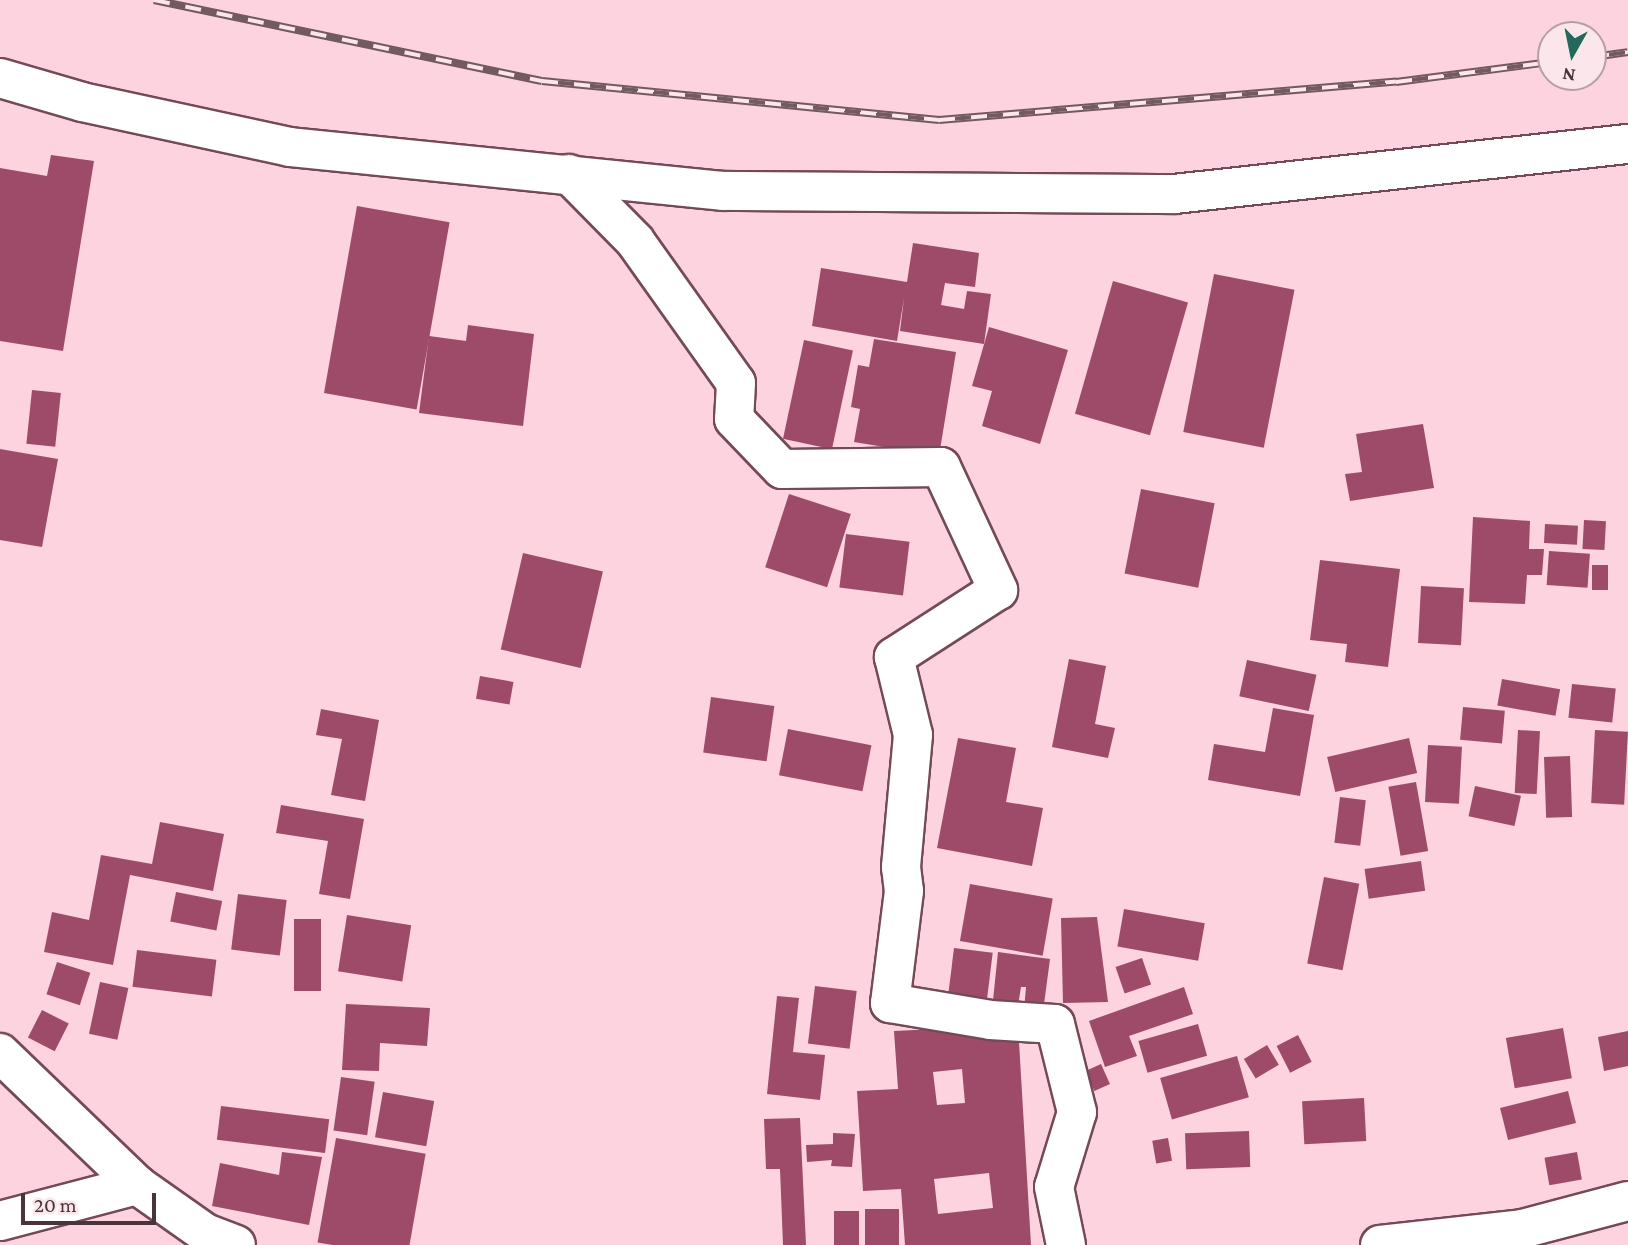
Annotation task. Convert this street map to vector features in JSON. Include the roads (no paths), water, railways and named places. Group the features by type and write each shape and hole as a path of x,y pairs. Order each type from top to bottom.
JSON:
{"street":[{"path":"0,79 82,102 290,146 723,191 1174,194 1628,144"},
{"path":"569,174 635,241 736,383 734,419 782,469 941,467 998,590 894,657 913,735 901,867 904,891 890,1003 990,1020 1055,1024 1077,1112 1055,1187 1066,1245"},
{"path":"0,1053 137,1185 205,1233 236,1245"},
{"path":"0,1220 137,1185"},
{"path":"1380,1245 1522,1229 1628,1201"}],"railway":[{"path":"154,0 542,81 939,120 1396,82 1537,64"},
{"path":"1607,55 1628,52"}]}
